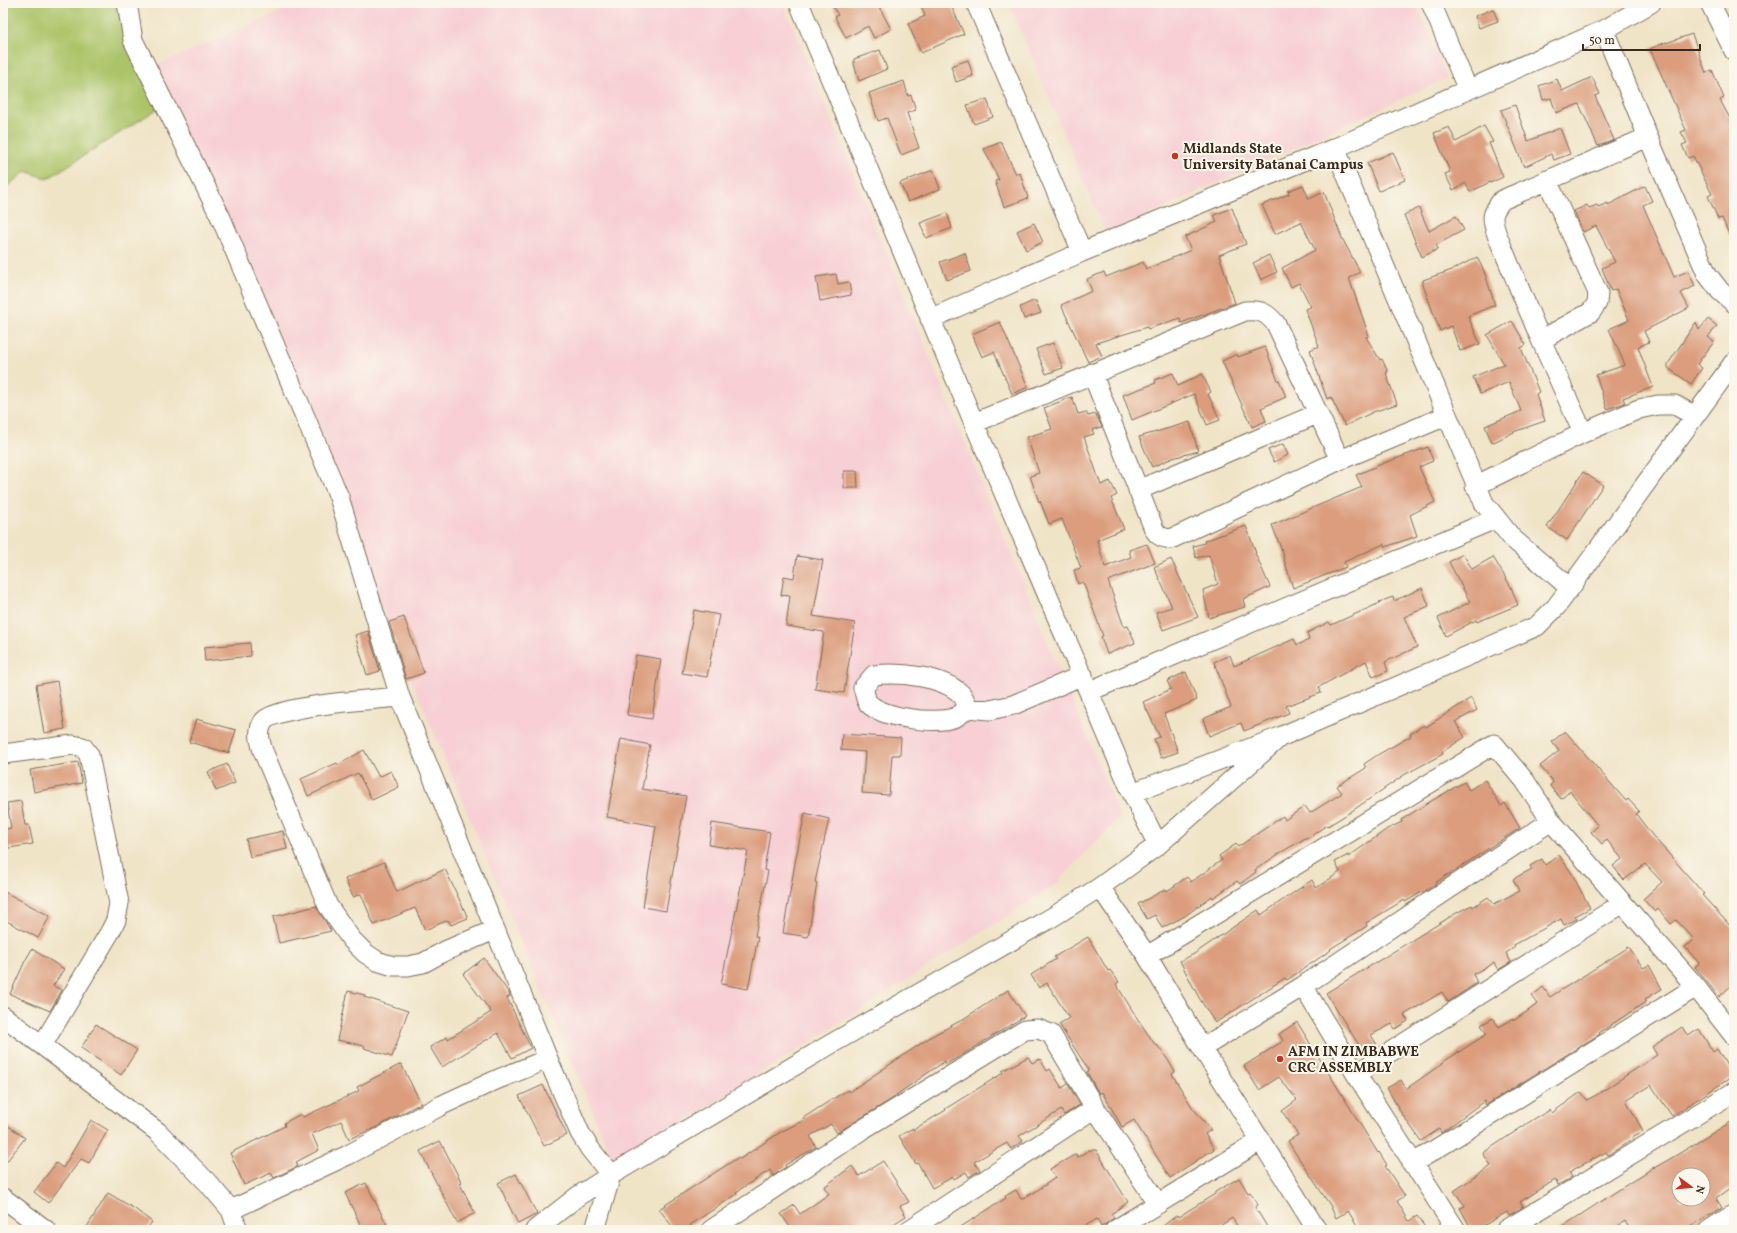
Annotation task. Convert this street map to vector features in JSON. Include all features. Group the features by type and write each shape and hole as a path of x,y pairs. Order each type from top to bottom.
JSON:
{"street":[{"path":"126,3 134,40 221,218 339,497 400,697 494,930 580,1133 590,1149 611,1175"},
{"path":"799,3 974,423 1132,793 1158,845"},
{"path":"976,3 1082,252"},
{"path":"1431,3 1468,90"},
{"path":"930,319 1082,252 1335,148 1468,90 1604,30 1651,3"},
{"path":"1710,3 1734,51"},
{"path":"1604,30 1648,138 1707,274 1720,290 1734,303"},
{"path":"1583,433 1540,340 1492,221 1494,211 1502,200 1648,138"},
{"path":"1335,148 1475,486 1484,503 1512,538 1570,588"},
{"path":"1540,340 1591,312 1597,303 1598,293 1547,180"},
{"path":"974,423 1245,311 1256,310 1268,314 1276,324 1317,414 1340,460"},
{"path":"1132,793 1280,737 1537,626 1556,607 1734,362"},
{"path":"1092,373 1157,535 1170,539 1340,460 1446,416"},
{"path":"1475,486 1583,433 1639,409 1658,405 1675,405 1695,416"},
{"path":"1138,490 1317,414"},
{"path":"968,708 962,695 950,686 919,676 889,673 874,674 863,688 868,702 881,711 910,718 938,721 956,717 968,708 990,710 1013,705 1086,683 1496,519"},
{"path":"400,697 328,704 273,714 263,720 258,733 263,751 328,906 351,939 365,953 377,961 393,966 408,966 423,963 445,951 494,930"},
{"path":"535,1230 578,1196 611,1175 831,1044 1051,918 1100,886 1158,845 1280,737"},
{"path":"1147,956 1494,744 1525,781 1551,821 1696,987 1734,1036"},
{"path":"3,754 73,745 83,747 89,755 119,903 116,920 110,932 42,1044"},
{"path":"1202,1048 1303,986 1551,821"},
{"path":"1100,886 1147,956 1202,1048 1317,1230"},
{"path":"1356,1074 1623,903"},
{"path":"1303,986 1412,1164 1456,1230"},
{"path":"1412,1164 1696,987"},
{"path":"3,1016 158,1132 199,1173 231,1210 238,1230"},
{"path":"711,1230 860,1131 1026,1030 1038,1029 1051,1034 1095,1108 1158,1204"},
{"path":"231,1210 348,1155 442,1105 496,1080 548,1059"},
{"path":"1506,1230 1734,1092"},
{"path":"909,1230 1095,1108"},
{"path":"1115,1230 1260,1141"},
{"path":"595,1230 611,1175"},
{"path":"3,1198 46,1230"},
{"path":"1710,1230 1734,1214"}],"shaded area":[{"path":"300,3 783,3 1120,817 1053,887 615,1166 170,101 150,68"},
{"name":"Midlands State University Batanai Campus","path":"1009,3 1416,3 1447,78 1106,234"}],"green space":[{"path":"3,3 122,3 170,101 47,179 26,171 3,190"}],"building":[{"path":"831,3 877,3 891,29 874,38 868,26 846,38 835,17 838,15"},
{"path":"920,3 950,3 964,34 921,53 908,24 925,16"},
{"path":"1493,9 1498,21 1479,28 1475,16"},
{"path":"1692,34 1706,73 1712,70 1724,98 1720,100 1734,126 1734,246 1722,218 1718,219 1708,196 1712,194 1693,156 1688,158 1682,145 1687,143 1681,132 1686,130 1650,49 1666,42"},
{"path":"880,50 887,69 859,81 854,59"},
{"path":"968,60 973,76 956,82 951,66"},
{"path":"1592,77 1600,94 1595,96 1614,140 1598,146 1579,104 1556,113 1551,98 1543,100 1539,86 1557,79 1562,91"},
{"path":"904,81 908,96 911,95 916,110 907,113 919,148 901,155 887,118 878,121 869,93"},
{"path":"987,99 993,117 974,124 967,105"},
{"path":"1515,105 1528,141 1560,128 1570,154 1554,160 1551,154 1524,167 1501,110"},
{"path":"1484,126 1493,142 1489,143 1503,177 1470,192 1466,183 1453,190 1445,174 1450,172 1434,133 1449,127 1456,142"},
{"path":"1001,142 1016,174 1020,173 1028,198 1004,207 995,181 999,180 984,149"},
{"path":"1393,152 1405,180 1379,191 1367,163"},
{"path":"933,170 940,189 908,202 900,183"},
{"path":"1303,185 1309,199 1324,192 1342,238 1360,272 1349,278 1369,336 1366,337 1380,360 1382,359 1388,372 1386,373 1397,404 1373,412 1345,426 1331,397 1327,399 1310,350 1319,346 1305,309 1311,307 1299,283 1291,287 1282,268 1315,250 1301,222 1275,234 1262,205 1289,194 1288,191"},
{"path":"1645,186 1652,201 1643,205 1674,277 1688,271 1695,286 1681,293 1689,308 1644,331 1649,342 1638,347 1653,387 1623,398 1625,403 1607,409 1596,375 1625,365 1609,329 1629,320 1616,289 1611,291 1602,268 1615,262 1596,226 1583,232 1574,211 1587,205 1589,208 1597,205 1598,207 1608,203 1608,205"},
{"path":"1232,208 1246,244 1219,255 1235,303 1181,323 1180,318 1148,329 1147,327 1096,343 1102,356 1088,362 1061,305 1092,291 1087,279 1104,272 1106,277 1143,262 1146,269 1191,250 1185,237 1217,222 1214,215"},
{"path":"1419,208 1429,231 1456,216 1464,230 1436,245 1438,249 1422,257 1404,215"},
{"path":"947,213 952,228 926,238 920,223"},
{"path":"1034,223 1043,242 1026,250 1017,231"},
{"path":"965,253 971,271 947,280 940,262"},
{"path":"1269,255 1277,272 1261,280 1253,263"},
{"path":"1477,257 1484,271 1495,305 1468,316 1480,344 1460,351 1451,326 1440,331 1423,285 1423,280 1452,270"},
{"path":"836,274 838,284 849,282 851,295 820,301 816,277"},
{"path":"1036,301 1041,313 1024,319 1020,307"},
{"path":"1708,319 1717,326 1708,337 1714,342 1697,364 1702,368 1691,384 1668,368 1668,364 1696,322 1699,330"},
{"path":"1512,321 1526,345 1521,348 1539,392 1536,394 1545,421 1516,431 1492,443 1485,426 1521,411 1509,382 1480,394 1473,377 1504,364 1487,335"},
{"path":"1000,322 1028,387 1012,394 994,352 982,357 972,334"},
{"path":"1053,343 1063,368 1046,374 1036,349"},
{"path":"1265,347 1286,397 1261,408 1266,421 1252,427 1222,361 1237,354 1238,357"},
{"path":"1173,373 1178,386 1202,374 1211,392 1208,394 1220,420 1207,425 1194,394 1132,420 1123,395 1156,383 1155,380"},
{"path":"1072,397 1078,414 1086,412 1088,416 1096,414 1102,427 1092,430 1094,434 1084,437 1101,485 1110,481 1117,495 1111,498 1124,529 1097,540 1105,567 1131,557 1129,550 1147,544 1155,563 1108,581 1124,627 1128,626 1135,643 1107,654 1101,637 1103,636 1083,582 1078,584 1074,570 1081,568 1062,519 1049,524 1040,501 1039,502 1030,476 1039,473 1027,437 1052,429 1044,408"},
{"path":"1190,422 1198,451 1173,458 1152,467 1139,437"},
{"path":"1283,444 1288,455 1274,462 1268,450"},
{"path":"1428,447 1433,461 1419,467 1435,502 1410,515 1417,536 1385,547 1384,544 1344,562 1346,567 1293,588 1284,556 1272,525 1362,487 1356,475"},
{"path":"844,471 857,471 858,488 844,488"},
{"path":"1583,472 1603,485 1567,540 1547,527"},
{"path":"1246,526 1255,553 1270,587 1243,599 1245,607 1209,618 1203,590 1218,584 1209,555 1196,558 1193,546 1205,543 1204,541"},
{"path":"1463,554 1472,569 1493,557 1511,587 1518,605 1477,622 1476,620 1446,636 1438,618 1470,602 1449,562"},
{"path":"797,556 823,560 813,616 855,623 844,693 815,689 824,632 786,626 790,596 781,595 784,576 794,578"},
{"path":"1171,559 1198,617 1163,630 1156,612 1172,607 1154,567"},
{"path":"1422,588 1429,606 1404,617 1417,647 1385,662 1388,671 1373,677 1366,661 1319,687 1321,693 1286,706 1289,713 1244,731 1241,723 1209,736 1203,719 1231,707 1214,662 1230,655 1234,666 1294,639 1297,645 1309,640 1307,633 1329,622 1331,625 1380,603 1379,602 1393,597 1394,601"},
{"path":"694,610 719,615 707,677 682,673"},
{"path":"404,617 424,673 406,679 389,622"},
{"path":"368,631 380,671 367,675 355,635"},
{"path":"250,643 251,656 205,661 204,647"},
{"path":"636,655 661,659 652,719 627,715"},
{"path":"1186,672 1197,700 1164,714 1178,752 1161,758 1154,739 1160,737 1143,702 1171,689 1167,681"},
{"path":"57,681 65,729 44,733 36,685"},
{"path":"1471,698 1477,710 1455,722 1465,737 1442,752 1443,754 1404,775 1349,813 1280,853 1255,870 1256,872 1240,884 1237,881 1213,898 1212,896 1185,916 1162,928 1155,915 1147,919 1138,904 1166,889 1167,891 1187,877 1191,882 1222,860 1219,856 1236,844 1238,847 1283,816 1285,820 1305,806 1310,813 1342,793 1337,786 1366,768 1364,764 1411,736 1410,734 1424,725 1426,727"},
{"path":"196,719 236,730 229,753 189,742"},
{"path":"1565,731 1626,801 1628,799 1639,811 1636,814 1652,835 1704,894 1702,895 1734,930 1734,983 1719,997 1695,967 1699,963 1685,947 1694,939 1676,920 1671,924 1658,909 1655,912 1643,899 1662,882 1645,864 1624,880 1613,866 1622,859 1607,840 1602,844 1591,832 1598,826 1570,791 1561,799 1550,786 1553,782 1540,766 1559,751 1552,742"},
{"path":"842,734 901,738 900,755 892,755 889,795 862,793 865,752 841,750"},
{"path":"621,739 650,745 642,789 686,796 666,911 643,907 656,826 607,817"},
{"path":"364,750 379,777 391,771 399,787 372,800 358,773 308,796 301,779 337,763 338,765"},
{"path":"78,762 82,783 34,792 30,770"},
{"path":"227,764 235,783 216,791 208,772"},
{"path":"1485,780 1501,806 1505,803 1520,828 1435,883 1435,885 1405,902 1404,900 1366,923 1367,926 1330,949 1331,950 1287,980 1285,978 1215,1023 1198,996 1180,961 1194,954 1258,910 1261,915 1312,880 1316,888 1340,872 1335,862 1348,855 1348,857 1387,829 1402,822 1401,820 1433,800 1464,782 1469,790"},
{"path":"21,801 25,825 29,825 33,844 3,849 3,830 11,828 7,803"},
{"path":"805,813 829,819 815,882 817,883 808,937 783,933"},
{"path":"712,823 770,832 764,870 768,871 755,936 758,937 748,989 721,984 748,851 709,845"},
{"path":"283,831 287,849 250,857 246,839"},
{"path":"1559,855 1571,872 1590,908 1575,916 1577,919 1564,925 1561,919 1514,945 1515,947 1506,953 1511,962 1498,970 1494,963 1473,974 1477,983 1448,1002 1442,992 1404,1015 1408,1021 1395,1029 1392,1024 1371,1035 1377,1045 1364,1053 1326,993 1458,912 1472,905 1473,907 1488,897 1494,904 1519,891 1513,879 1532,869 1530,866 1542,859 1545,865"},
{"path":"384,862 397,892 445,869 468,918 451,925 448,920 425,930 415,908 374,925 361,894 353,897 345,879"},
{"path":"3,891 50,916 38,938 3,919"},
{"path":"316,906 331,931 279,943 273,917"},
{"path":"1088,937 1108,971 1110,970 1119,982 1116,984 1137,1018 1156,1046 1157,1045 1168,1060 1175,1072 1172,1074 1192,1107 1211,1130 1205,1134 1214,1149 1170,1178 1134,1120 1122,1127 1102,1092 1099,1094 1087,1072 1089,1071 1088,1069 1059,1024 1069,1018 1047,983 1039,988 1031,975 1056,959 1054,957"},
{"path":"1629,947 1643,968 1649,965 1662,989 1645,999 1647,1001 1599,1033 1600,1034 1486,1105 1484,1101 1441,1133 1439,1129 1421,1141 1400,1111 1387,1088 1401,1080 1406,1089 1443,1062 1487,1034 1481,1025 1493,1018 1499,1027 1513,1019 1513,1021 1538,1004 1532,996 1543,987 1550,997"},
{"path":"32,949 64,969 53,986 62,990 50,1011 10,994"},
{"path":"484,958 509,993 510,996 507,998 531,1048 512,1058 498,1033 442,1067 430,1047 447,1037 448,1039 491,1012 463,974"},
{"path":"1008,990 1025,1016 946,1064 945,1061 896,1095 897,1096 837,1133 831,1124 810,1136 816,1147 785,1165 786,1167 773,1176 770,1170 736,1192 737,1194 690,1225 694,1230 675,1230 659,1209 739,1157 740,1159 779,1133 804,1120 803,1118 831,1100 848,1090 849,1092 932,1036 960,1021"},
{"path":"348,991 365,995 364,997 408,1011 392,1057 364,1048 365,1046 337,1040"},
{"path":"1297,1022 1405,1196 1397,1201 1409,1221 1417,1216 1427,1230 1360,1230 1348,1211 1336,1218 1330,1205 1296,1154 1288,1141 1298,1135 1282,1111 1297,1100 1279,1077 1259,1090 1244,1066 1283,1041 1279,1034"},
{"path":"96,1024 137,1050 121,1075 81,1048"},
{"path":"1682,1027 1688,1036 1699,1029 1713,1052 1717,1049 1733,1076 1672,1116 1651,1085 1626,1100 1643,1131 1632,1137 1633,1139 1608,1155 1606,1152 1569,1172 1572,1177 1558,1185 1555,1180 1520,1202 1523,1207 1509,1215 1507,1212 1476,1230 1472,1230 1460,1208 1465,1206 1454,1191 1491,1166 1483,1153 1534,1119 1550,1110 1552,1113 1581,1092 1587,1100 1598,1094 1657,1055 1652,1047"},
{"path":"1028,1057 1032,1063 1040,1059 1047,1071 1050,1069 1062,1088 1068,1084 1080,1105 1064,1115 1061,1110 1019,1136 1023,1141 1011,1149 1007,1143 974,1162 980,1170 969,1177 966,1172 954,1179 953,1177 932,1188 918,1163 916,1164 899,1136 913,1128 913,1130 946,1110 945,1109 1003,1073 1002,1071"},
{"path":"401,1064 421,1103 377,1127 349,1139 341,1121 312,1134 319,1150 296,1162 298,1166 274,1178 271,1173 244,1185 230,1153 285,1126 284,1123 301,1114 303,1117 359,1091 357,1087"},
{"path":"543,1085 567,1135 544,1146 519,1096"},
{"path":"91,1120 108,1130 89,1163 81,1159 48,1203 34,1192 56,1163 63,1168"},
{"path":"1734,1120 1734,1185 1716,1198 1722,1208 1709,1216 1708,1215 1686,1230 1630,1230 1625,1221 1611,1230 1557,1230 1654,1167"},
{"path":"3,1122 25,1138 3,1166"},
{"path":"440,1141 462,1183 460,1184 475,1213 457,1223 420,1151"},
{"path":"1089,1150 1096,1150 1128,1202 1111,1214 1114,1218 1106,1224 1101,1227 1097,1219 1078,1230 956,1230 1016,1190 1021,1199 1035,1192 1055,1178 1050,1169 1076,1154 1078,1157"},
{"path":"883,1161 909,1202 900,1206 906,1216 884,1230 792,1230 781,1214 794,1205 800,1214 829,1194 824,1187 852,1166 859,1176"},
{"path":"516,1174 537,1214 518,1224 498,1183"},
{"path":"1239,1178 1248,1193 1250,1192 1258,1205 1255,1207 1269,1230 1240,1230 1232,1218 1214,1230 1158,1230 1177,1215 1178,1217"},
{"path":"366,1183 387,1225 378,1230 363,1230 345,1193"},
{"path":"108,1193 135,1209 152,1222 146,1230 85,1230"}],"place":[{"name":"Midlands State University Batanai Campus","path":"1175,156"},
{"name":"AFM IN ZIMBABWE CRC ASSEMBLY","path":"1280,1059"}]}
